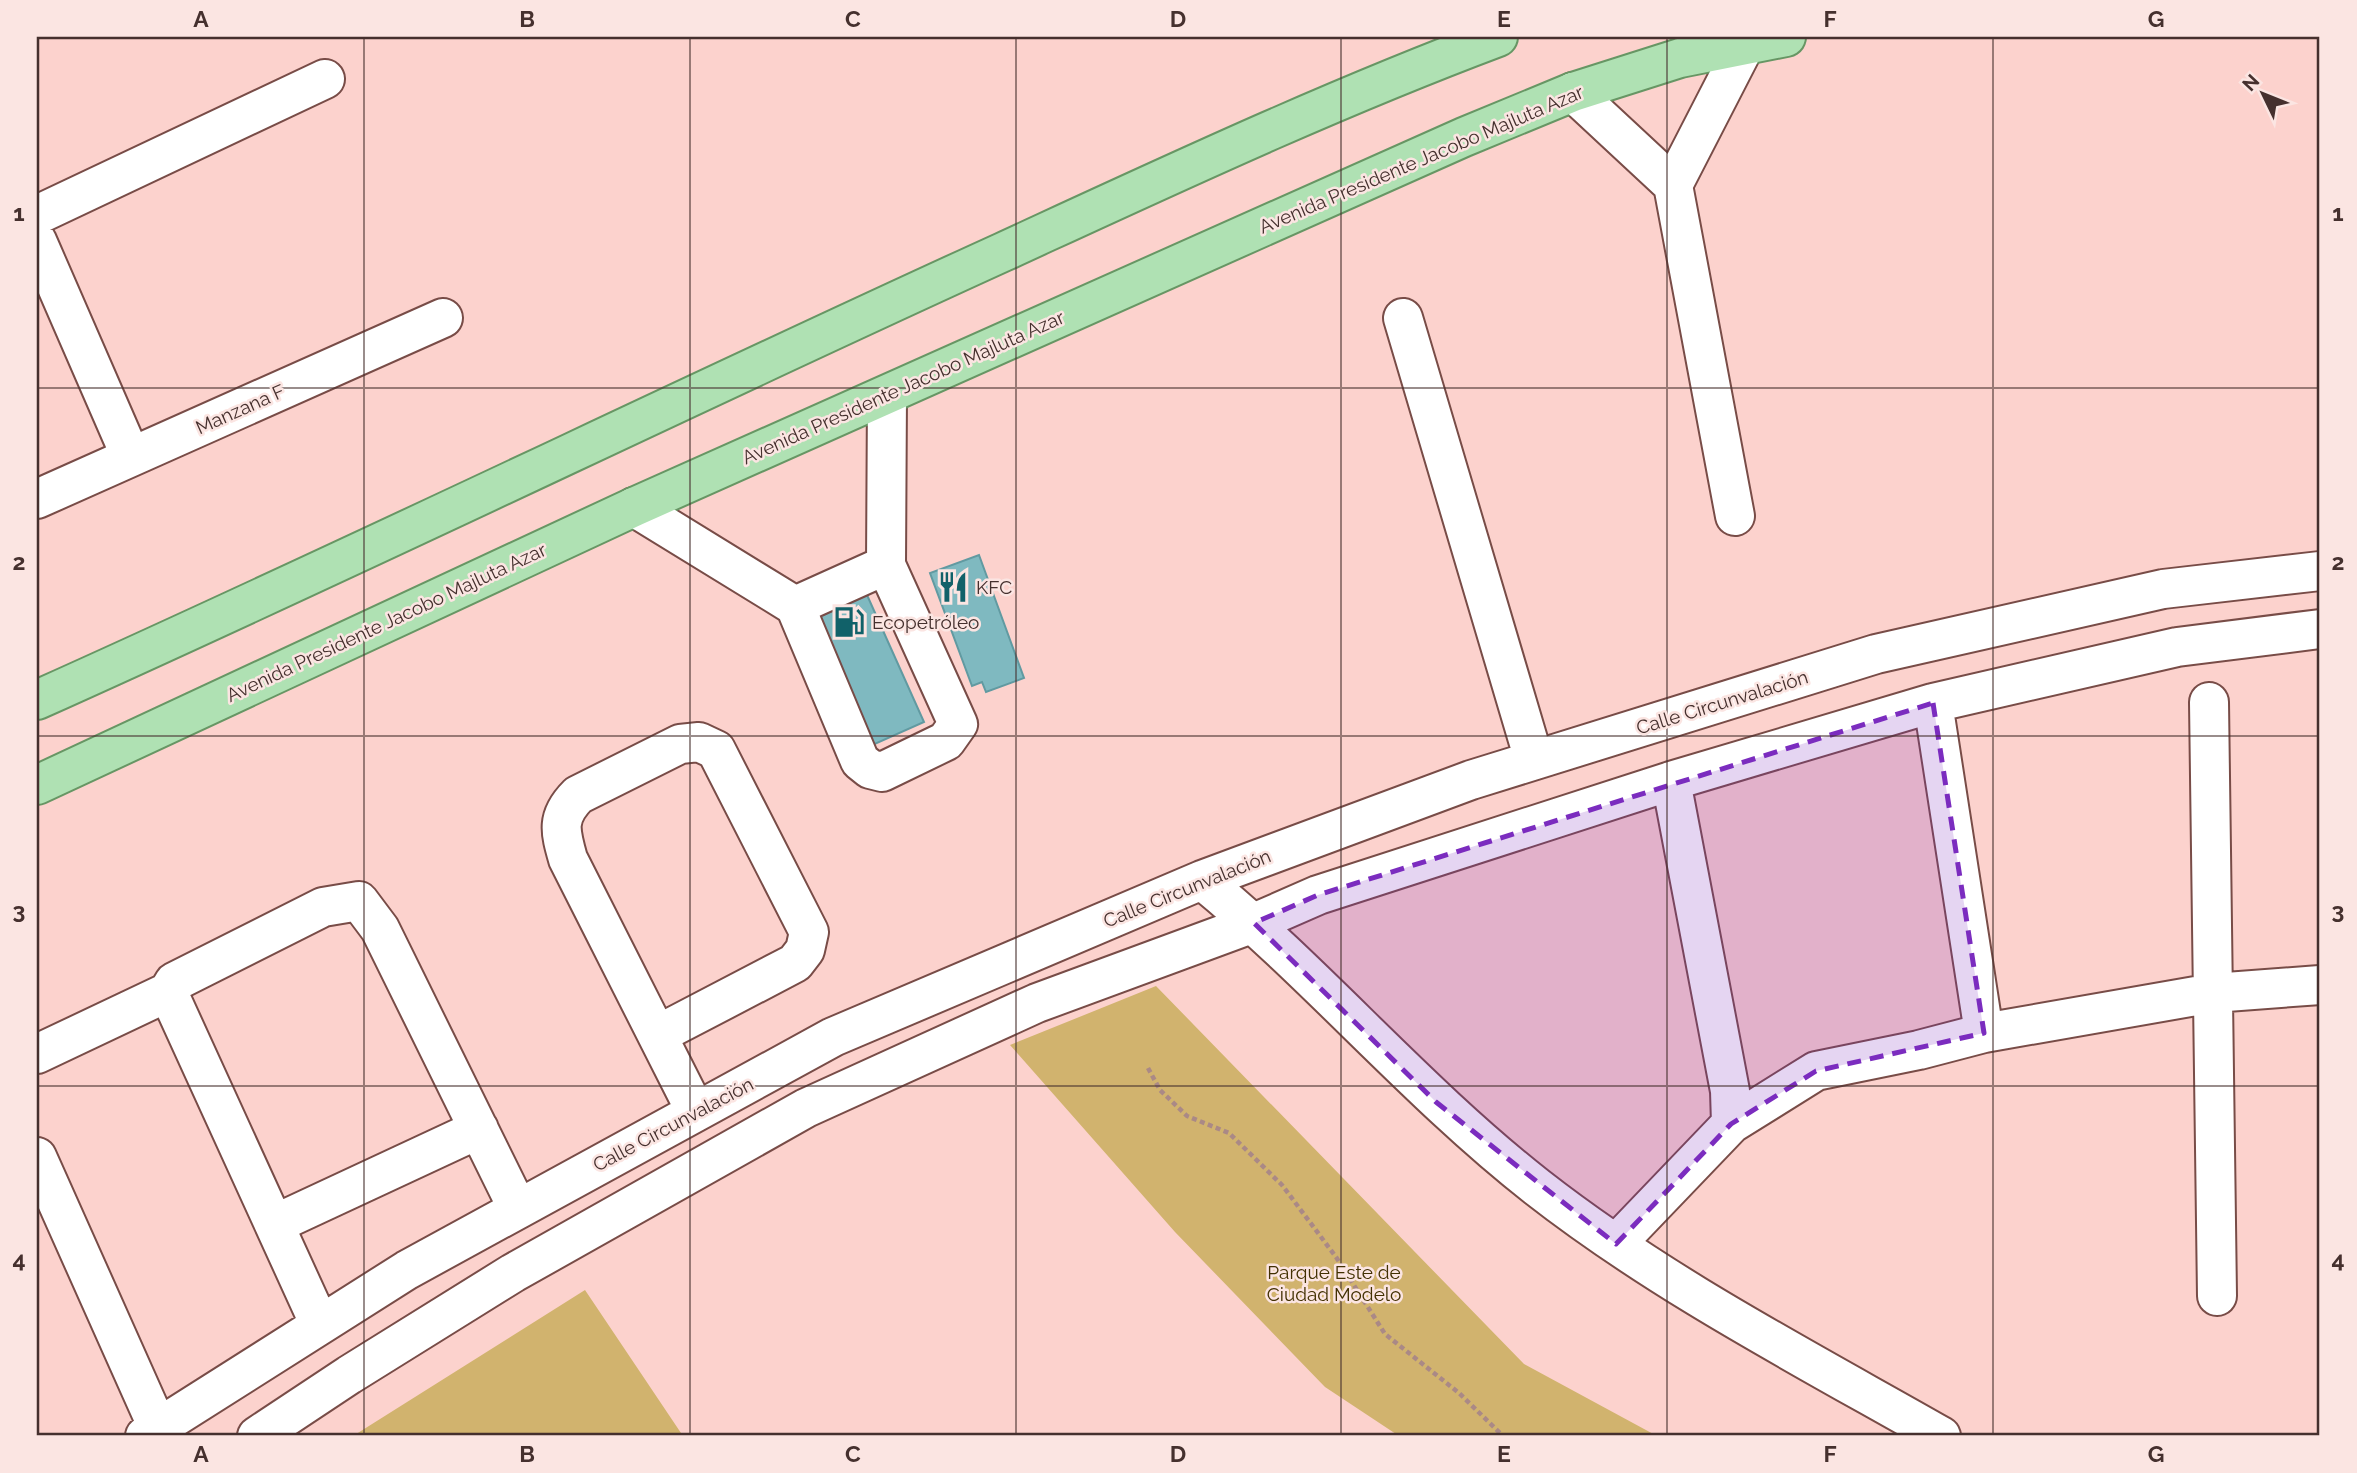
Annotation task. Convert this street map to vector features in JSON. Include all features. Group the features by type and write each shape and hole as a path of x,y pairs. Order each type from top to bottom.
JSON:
{"main road":[{"path":"37,700 249,604 787,350 1210,157 1419,66 1498,37"},
{"name":"Avenida Presidente Jacobo Majluta Azar","path":"37,785 635,507 1390,169 1573,92 1680,58 1786,37"}],"street":[{"path":"1673,185 1745,45"},
{"path":"37,215 325,79"},
{"path":"1573,92 1673,185 1735,516"},
{"path":"37,241 131,457"},
{"name":"Manzana F","path":"37,499 443,318"},
{"path":"1403,318 1534,760"},
{"path":"635,507 795,606 860,761 870,769 882,772 946,741 958,723 886,565 887,394"},
{"path":"795,606 886,565"},
{"name":"Calle Circunvalación","path":"152,1432 407,1270 833,1037 1202,880 1471,780 1876,654 2163,589 2320,571"},
{"path":"257,1436 513,1273 806,1108 1037,1003 1254,923 1318,895 1671,781 1933,703 2177,646 2320,629"},
{"path":"2210,702 2217,1296"},
{"path":"1933,703 1984,1033"},
{"path":"657,1035 795,963 806,950 809,932 716,750 699,742 680,744 579,795 566,807 561,833 568,859 657,1035 696,1112"},
{"path":"1671,781 1730,1091 1731,1124"},
{"path":"1202,880 1254,923 1436,1102 1537,1187 1616,1244 1704,1300 1941,1436"},
{"path":"320,1325 168,992 174,982 323,907 359,901 380,929 518,1209"},
{"path":"1616,1244 1731,1124 1816,1070 1919,1050 1984,1033 2213,993 2320,985"},
{"path":"37,1054 168,992"},
{"path":"275,1224 479,1129"},
{"path":"37,1157 152,1432"}],"path":[{"path":"1148,1068 1160,1090 1187,1116 1229,1133 1282,1185 1336,1257 1385,1334 1459,1393 1503,1436"}],"highlighted area":[{"path":"1933,703 1984,1033 1816,1071 1731,1124 1616,1244 1436,1102 1254,923 1318,895"}],"green space":[{"name":"Parque Este de Ciudad Modelo","path":"1156,986 1524,1364 1657,1436 1399,1436 1325,1387 1175,1232 1010,1045"},
{"path":"585,1290 683,1436 353,1436"}],"building":[{"path":"979,555 1024,678 986,692 982,682 972,686 930,573"},
{"path":"867,595 924,722 868,747 811,620"}],"place":[{"name":"KFC","path":"953,587"},
{"name":"Ecopetróleo","path":"849,622"}]}
